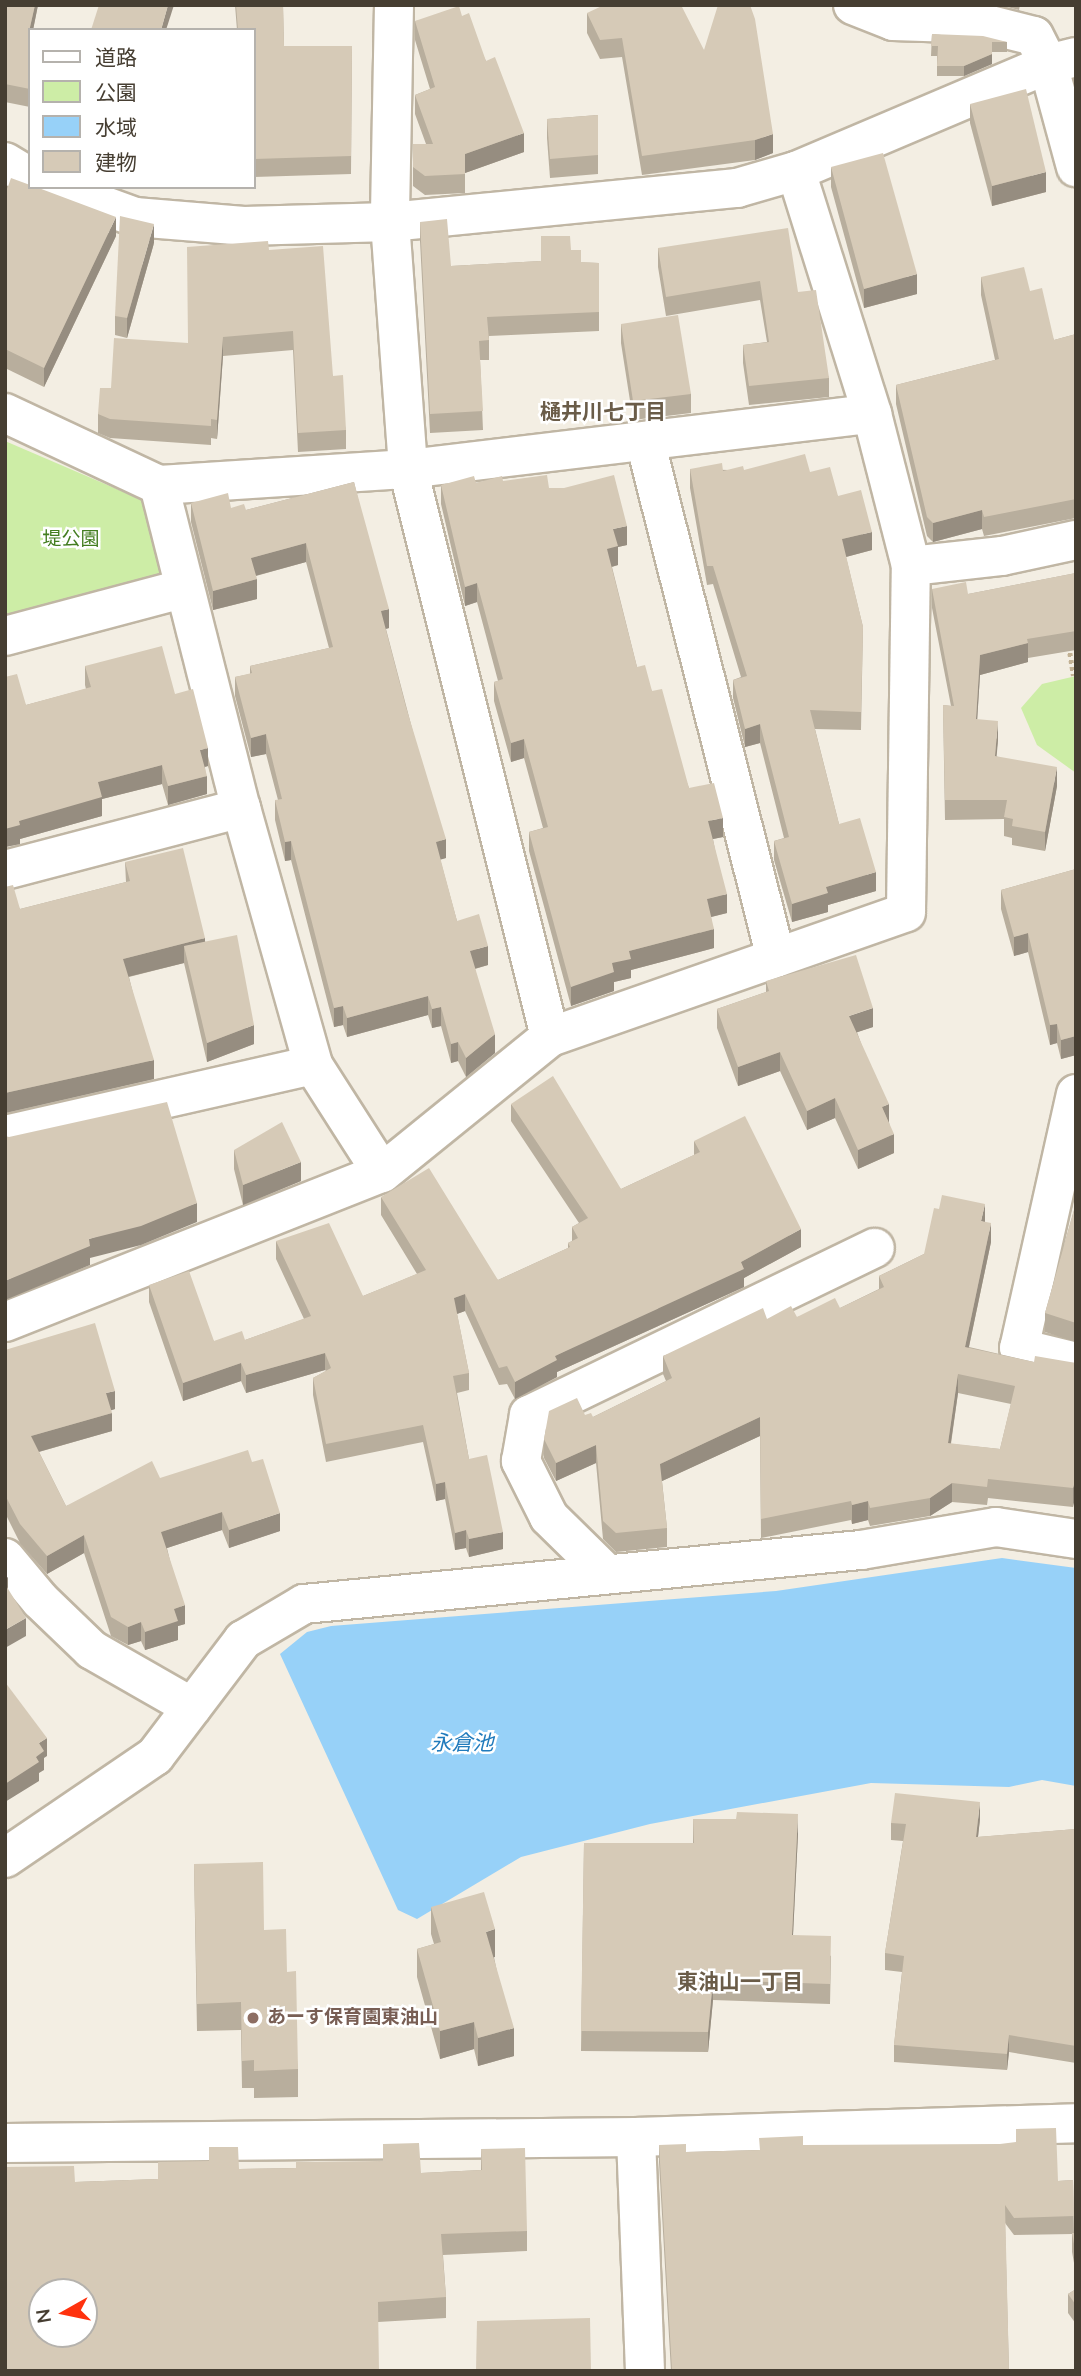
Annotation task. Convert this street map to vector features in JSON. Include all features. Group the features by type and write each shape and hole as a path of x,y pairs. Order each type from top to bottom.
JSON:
{"street":[{"path":"394,5 390,222 408,469 550,1037"},
{"path":"853,5 893,21 986,24 1034,36 1062,61 1076,167"},
{"path":"59,189 135,217 244,226 390,222 737,188 796,171 1062,61"},
{"path":"5,162 28,176"},
{"path":"5,1322 382,1173 550,1037 906,912 911,566 872,414 796,171"},
{"path":"5,413 159,485 408,469 872,414"},
{"path":"645,441 776,958"},
{"path":"159,485 241,808 313,1065 382,1173"},
{"path":"911,566 1002,556 1076,540"},
{"path":"5,636 185,588"},
{"path":"5,870 241,808"},
{"path":"5,1135 313,1065"},
{"path":"1076,1094 1019,1348 1076,1362"},
{"path":"606,1573 549,1517 521,1461 529,1415 874,1248"},
{"path":"5,1858 155,1756 243,1640 304,1604 861,1550 996,1527 1076,1539"},
{"path":"5,1558 40,1600 92,1650 192,1707"},
{"path":"5,2143 636,2137 1076,2123"},
{"path":"636,2137 645,2371"}],"path":[{"path":"1068,637 1074,676"}],"green space":[{"name":"堤公園","path":"5,441 154,505 168,582 5,625"},
{"path":"1076,676 1076,773 1037,745 1021,708 1042,684"}],"water":[{"name":"永倉池","path":"1002,1558 1076,1568 1076,1786 1042,1780 1009,1787 871,1783 650,1824 521,1857 417,1919 398,1910 280,1654 307,1632 331,1626 776,1591"}],"building":[{"path":"5,5 35,5 28,28 28,89 5,84"},
{"path":"99,5 168,5 162,28 92,28"},
{"path":"236,5 283,5 284,46 352,46 351,156 256,159 256,28 238,28"},
{"path":"604,5 681,5 704,50 718,5 750,5 755,19 773,134 755,140 642,156 622,38 600,40 587,13"},
{"path":"459,6 462,16 469,13 486,61 495,57 524,133 465,154 465,174 425,176 413,167 413,144 433,144 415,95 435,87 415,21"},
{"path":"932,34 983,36 1007,42 992,42 992,54 964,66 937,66 938,46 931,46"},
{"path":"1026,89 1046,172 992,186 970,104"},
{"path":"598,115 598,155 550,159 547,119"},
{"path":"883,153 917,274 864,289 831,167"},
{"path":"11,178 28,184 28,189 41,189 116,217 44,368 5,349 5,195"},
{"path":"120,216 154,224 127,318 115,316"},
{"path":"447,219 451,266 541,261 541,236 570,236 571,250 581,250 581,262 599,263 599,312 487,317 489,340 479,341 483,411 430,414 420,222"},
{"path":"788,228 798,292 816,290 829,378 749,386 743,345 769,342 760,281 666,297 658,248"},
{"path":"268,241 269,250 323,246 333,376 343,375 346,430 298,433 293,331 223,337 217,420 211,419 211,426 110,419 98,414 100,388 111,388 114,338 188,343 187,247"},
{"path":"1024,267 1030,291 1042,288 1054,340 1076,334 1076,499 984,517 982,510 933,523 927,517 896,385 999,359 981,277"},
{"path":"678,315 691,394 633,401 621,324"},
{"path":"805,454 810,472 830,467 838,496 861,490 872,532 842,539 863,627 861,712 810,710 839,824 860,818 876,872 826,887 828,893 792,904 774,841 789,837 760,724 745,729 733,680 747,676 713,566 707,566 690,469 722,463 723,471 743,466 744,470"},
{"path":"547,475 549,488 564,488 614,475 627,526 613,529 618,546 607,549 637,667 645,665 652,691 662,689 689,788 714,783 723,818 708,821 727,894 707,899 714,929 629,951 631,959 612,963 614,972 571,987 529,832 548,827 524,739 511,743 494,682 503,679 477,583 465,587 441,485 474,476 476,483 502,476 503,481"},
{"path":"354,482 389,609 381,611 406,707 446,839 436,842 457,921 479,914 488,946 470,951 495,1034 466,1058 458,1042 451,1044 441,1007 432,1009 428,996 347,1018 343,1006 334,1008 291,841 285,842 275,800 282,799 266,734 251,738 235,677 252,673 250,666 333,647 306,543 251,558 257,579 213,591 191,503 228,493 231,508 244,504 246,510"},
{"path":"1076,573 1076,631 1027,639 1028,643 980,655 976,719 998,721 995,756 1057,767 1045,832 1012,826 1013,819 1004,817 1007,800 945,800 943,705 954,706 932,589 966,582 968,594"},
{"path":"162,646 175,694 193,689 208,748 200,750 207,776 168,786 162,765 98,782 102,797 19,821 20,825 5,829 5,677 17,674 26,705 91,687 85,666"},
{"path":"183,848 205,938 123,959 154,1060 5,1093 5,887 13,885 20,909 130,881 125,862"},
{"path":"1076,869 1076,1036 1061,1040 1057,1024 1050,1025 1028,933 1014,937 1001,890"},
{"path":"237,935 254,1025 207,1043 184,946"},
{"path":"856,955 873,1008 849,1016 889,1104 882,1107 894,1134 858,1150 835,1098 807,1111 780,1052 738,1067 717,1009 769,991 766,981"},
{"path":"553,1076 621,1189 700,1152 694,1141 745,1116 801,1229 741,1262 744,1269 555,1356 557,1360 515,1382 507,1366 499,1368 465,1294 454,1298 469,1373 453,1376 469,1459 487,1455 503,1532 469,1539 466,1530 455,1533 445,1482 436,1484 423,1425 326,1444 313,1378 331,1368 325,1353 246,1375 241,1363 183,1383 149,1285 189,1271 214,1341 242,1331 245,1340 311,1316 276,1241 329,1223 363,1296 426,1270 381,1197 429,1168 498,1280 570,1247 568,1243 578,1238 572,1227 588,1218 511,1104"},
{"path":"167,1102 197,1203 141,1226 89,1239 90,1246 5,1281 5,1136"},
{"path":"282,1122 301,1162 243,1185 234,1150"},
{"path":"942,1195 985,1204 981,1221 991,1223 965,1347 1034,1362 1035,1356 1076,1363 1076,1476 1073,1488 988,1479 987,1487 952,1483 930,1498 870,1508 868,1501 852,1505 851,1501 761,1519 760,1417 660,1464 667,1528 616,1533 603,1521 596,1445 556,1463 544,1439 549,1411 577,1398 585,1415 591,1413 593,1417 672,1378 663,1356 763,1308 767,1319 791,1306 797,1317 835,1298 840,1308 884,1287 879,1276 924,1254 934,1208 939,1209","holes":["958,1374 1015,1386 1000,1449 948,1443"]},
{"path":"1076,1203 1076,1323 1045,1313"},
{"path":"95,1323 115,1391 106,1393 112,1413 31,1436 66,1506 152,1461 160,1478 248,1450 252,1462 263,1459 280,1513 229,1530 222,1512 161,1532 185,1605 174,1609 178,1621 145,1632 141,1622 128,1627 111,1617 84,1535 47,1556 20,1524 5,1495 5,1350"},
{"path":"5,1584 26,1618 5,1630"},
{"path":"5,1682 47,1738 39,1743 44,1751 36,1757 39,1762 5,1784"},
{"path":"895,1793 980,1802 976,1837 1076,1829 1076,2046 1009,2035 1007,2054 894,2045 904,1956 885,1953 906,1824 891,1823"},
{"path":"737,1812 798,1814 792,1935 831,1936 830,1984 713,1980 708,2032 581,2031 584,1843 694,1843 693,1819 736,1819"},
{"path":"263,1862 264,1930 286,1929 287,1972 296,1971 298,2069 254,2071 254,2060 242,2061 241,2002 197,2004 194,1864"},
{"path":"484,1892 495,1929 486,1932 514,2028 478,2038 474,2022 440,2031 417,1949 441,1942 431,1907"},
{"path":"1056,2128 1058,2181 1073,2180 1074,2216 1014,2218 1005,2205 1009,2371 672,2371 659,2145 686,2144 686,2152 760,2150 759,2138 803,2136 803,2145 1000,2144 1016,2142 1016,2129"},
{"path":"419,2143 421,2173 482,2170 481,2149 525,2148 527,2231 441,2234 446,2297 378,2302 379,2371 5,2371 5,2167 74,2166 75,2182 158,2179 158,2162 209,2161 209,2147 238,2147 239,2169 296,2168 296,2162 383,2161 383,2144"},
{"path":"1072,2233 1076,2233 1076,2255"},
{"path":"1076,2289 1076,2305 1068,2294"},
{"path":"590,2318 591,2371 476,2371 477,2321"}],"place":[{"name":"あーす保育園東油山","path":"253,2018"}],"district":[{"name":"樋井川七丁目","path":"603,412"},
{"name":"東油山一丁目","path":"740,1982"}]}
